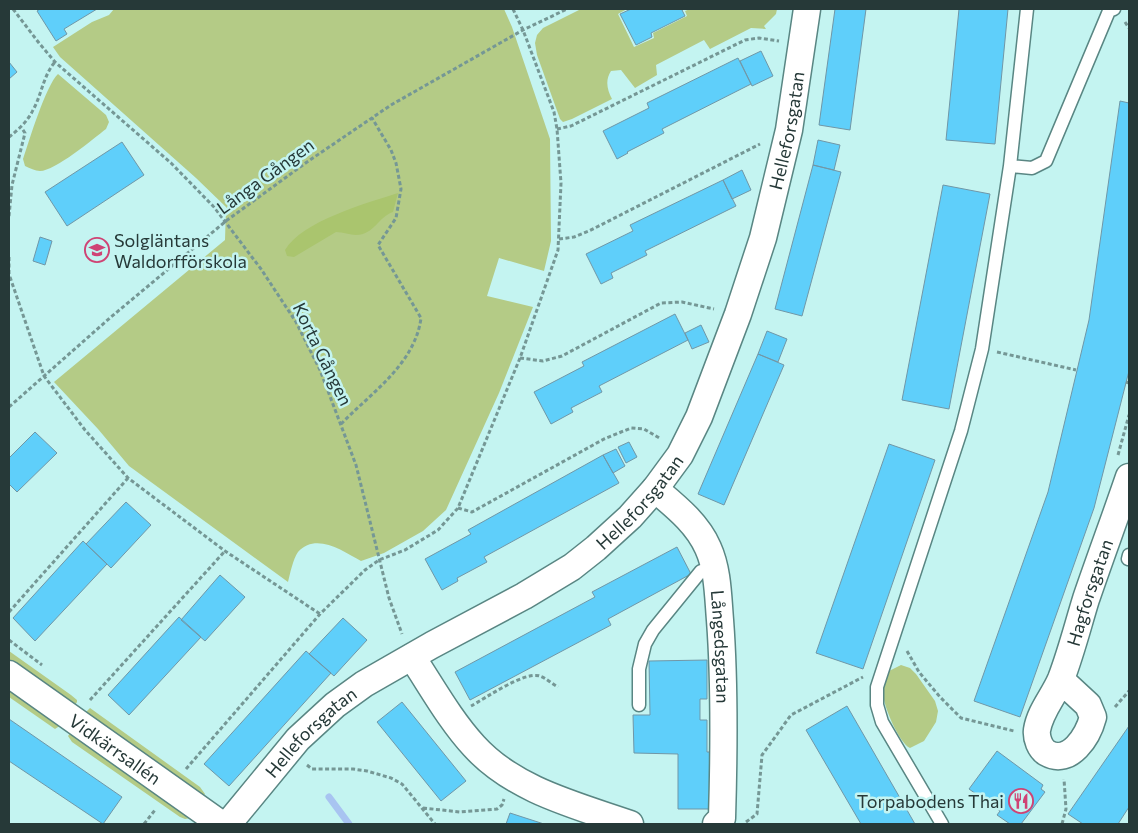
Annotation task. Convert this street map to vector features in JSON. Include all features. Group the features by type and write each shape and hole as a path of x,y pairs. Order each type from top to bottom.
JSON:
{"street":[{"name":"Helleforsgatan","path":"228,824 298,739 335,705 364,684 412,658 432,644 524,596 572,566 596,548 630,517 655,489 680,454 699,417 738,314 762,238 789,130 807,9"},
{"name":"Hagforsgatan","path":"1063,756 1053,756 1044,752 1040,745 1037,730 1044,711 1060,680 1087,597 1122,470"},
{"name":"Långedsgatan","path":"655,489 686,515 704,540 715,568 721,636 724,729 722,818 716,824"},
{"path":"412,658 449,714 474,746 490,761 516,780 552,797 630,824"},
{"name":"Vidkärrsallén","path":"9,674 221,824"},
{"path":"1060,680 1088,705 1093,717 1086,735 1078,746 1070,754 1063,756"}],"lane":[{"path":"942,824 882,722 877,705 877,687 961,431 982,349 1010,166 1027,9"},
{"path":"1010,166 1032,168 1046,161 1102,26 1109,11 1114,9"},
{"path":"640,706 639,669 645,644 653,630 701,571 715,568"}],"path":[{"name":"Korta Gången","path":"13,9 55,62 171,163 226,221 293,317 320,370 341,424 363,489 389,598 412,658"},
{"path":"184,771 320,614 365,570 379,560 405,550 438,530 458,508 520,358 558,250 561,183 554,112 523,30 513,9"},
{"name":"Långa Gången","path":"9,407 226,221 391,105 523,30 567,9"},
{"path":"557,129 571,126 745,40 758,38 787,43"},
{"path":"9,137 20,128 33,110 48,70 55,62"},
{"path":"341,424 390,378 415,341 421,318 378,245 396,218 401,189 391,150 372,118"},
{"path":"9,216 12,185 25,133 20,128"},
{"path":"559,239 574,237 589,231 762,144"},
{"path":"9,258 9,278 44,376 85,430 128,478 225,551 320,614"},
{"path":"520,358 543,361 562,356 661,303 682,302 716,309"},
{"path":"293,317 303,309"},
{"path":"982,349 1076,370"},
{"path":"1122,470 1129,415"},
{"path":"458,508 472,512 604,439 631,428 644,429 665,441"},
{"path":"9,612 128,478"},
{"path":"90,700 225,551"},
{"path":"895,634 900,637 919,672 961,718 1015,731"},
{"path":"743,824 756,814 762,754 791,715 883,668"},
{"path":"466,710 510,684 527,677 540,676 558,687"},
{"path":"288,751 312,769 352,768 391,778 402,784 436,824"},
{"path":"1062,824 1066,809 1063,756"},
{"path":"423,808 460,812 497,809 502,805 516,780"},
{"path":"144,824 155,810"}],"green space":[{"path":"114,9 504,9 512,27 550,139 551,241 544,271 499,258 487,296 533,307 499,393 446,510 423,531 384,553 361,561 330,545 321,543 305,546 298,552 293,562 288,582 129,466 98,429 54,382 225,240 226,207 60,57 53,47 92,22 109,15"},
{"path":"581,9 627,9 618,14 634,47 654,38 653,33 687,16 685,11 690,9 777,9 776,14 764,26 766,29 751,28 710,49 704,40 656,65 657,75 635,88 621,70 611,71 607,85 612,99 563,122 560,119 537,55 535,43 537,35 543,28"},
{"path":"58,74 106,115 109,122 106,129 83,147 55,166 40,171 25,166 23,159 43,101"},
{"path":"398,193 393,212 367,232 356,235 336,232 294,257 287,256 285,250 305,230 336,214"},
{"path":"9,651 71,695 77,700 75,705 9,662"},
{"path":"901,665 910,668 916,674 935,701 938,711 936,722 924,741 910,748 901,739 892,723 883,693 889,671"},
{"path":"9,686 61,725 55,729 9,697"},
{"path":"90,708 200,787 205,794 203,797 87,715 86,712"},
{"path":"71,732 191,818 185,819 180,817 72,742 68,736"}],"building":[{"path":"40,9 97,9 64,29 67,34 56,41 37,11"},
{"path":"631,9 685,9 682,10 685,16 651,33 652,37 636,45 620,14"},
{"path":"835,9 866,9 850,130 819,125"},
{"path":"959,9 1008,9 995,144 946,140"},
{"path":"761,51 773,76 752,86 740,61"},
{"path":"738,58 751,84 662,129 664,133 617,159 603,131 649,108 647,103"},
{"path":"9,62 17,72 9,79"},
{"path":"1120,101 1129,103 1129,371 1094,508 1020,717 974,701 1048,492 1089,320"},
{"path":"818,140 840,145 834,170 813,165"},
{"path":"122,142 144,175 67,226 45,192"},
{"path":"813,165 841,172 802,316 775,309"},
{"path":"742,170 751,190 732,199 723,180"},
{"path":"723,180 736,206 645,251 647,255 611,273 613,278 601,284 586,254 633,231 630,225"},
{"path":"943,185 990,194 949,409 902,400"},
{"path":"40,237 52,241 45,265 33,261"},
{"path":"675,314 688,340 599,386 602,392 571,408 573,412 551,424 534,392 584,366 582,362"},
{"path":"701,325 709,342 692,349 685,333"},
{"path":"767,331 787,339 778,362 758,354"},
{"path":"758,354 784,365 724,505 698,494"},
{"path":"35,432 57,453 17,492 9,484 9,458"},
{"path":"629,442 637,457 626,463 618,447"},
{"path":"889,444 935,460 863,669 816,653"},
{"path":"616,449 625,466 613,473 603,455"},
{"path":"603,455 619,483 484,557 487,562 457,578 458,581 442,590 425,559 471,534 468,530"},
{"path":"126,502 151,525 111,568 86,544"},
{"path":"83,541 107,564 35,641 13,618"},
{"path":"677,547 691,574 608,619 611,625 470,700 455,672 595,597 592,592"},
{"path":"220,575 245,597 205,641 181,620"},
{"path":"179,617 201,637 129,715 108,695"},
{"path":"343,618 367,640 334,676 309,654"},
{"path":"306,651 331,673 229,786 204,764"},
{"path":"707,660 707,699 700,699 700,720 707,720 707,752 715,752 716,809 678,809 678,754 634,753 633,715 650,715 649,661"},
{"path":"402,702 466,781 441,801 377,722"},
{"path":"847,706 915,824 861,824 806,730"},
{"path":"9,719 122,797 103,824 9,761"},
{"path":"1129,726 1129,807 1118,824 1083,824 1068,814"},
{"path":"997,751 1043,785 1041,789 1045,792 1021,824 1010,824 997,815 1000,811 969,789"},
{"path":"510,813 544,824 506,824"}],"waterway":[{"path":"329,797 349,824"}],"place":[{"name":"Solgläntans Waldorfförskola","path":"97,250"},
{"name":"Torpabodens Thai","path":"1021,801"}]}
